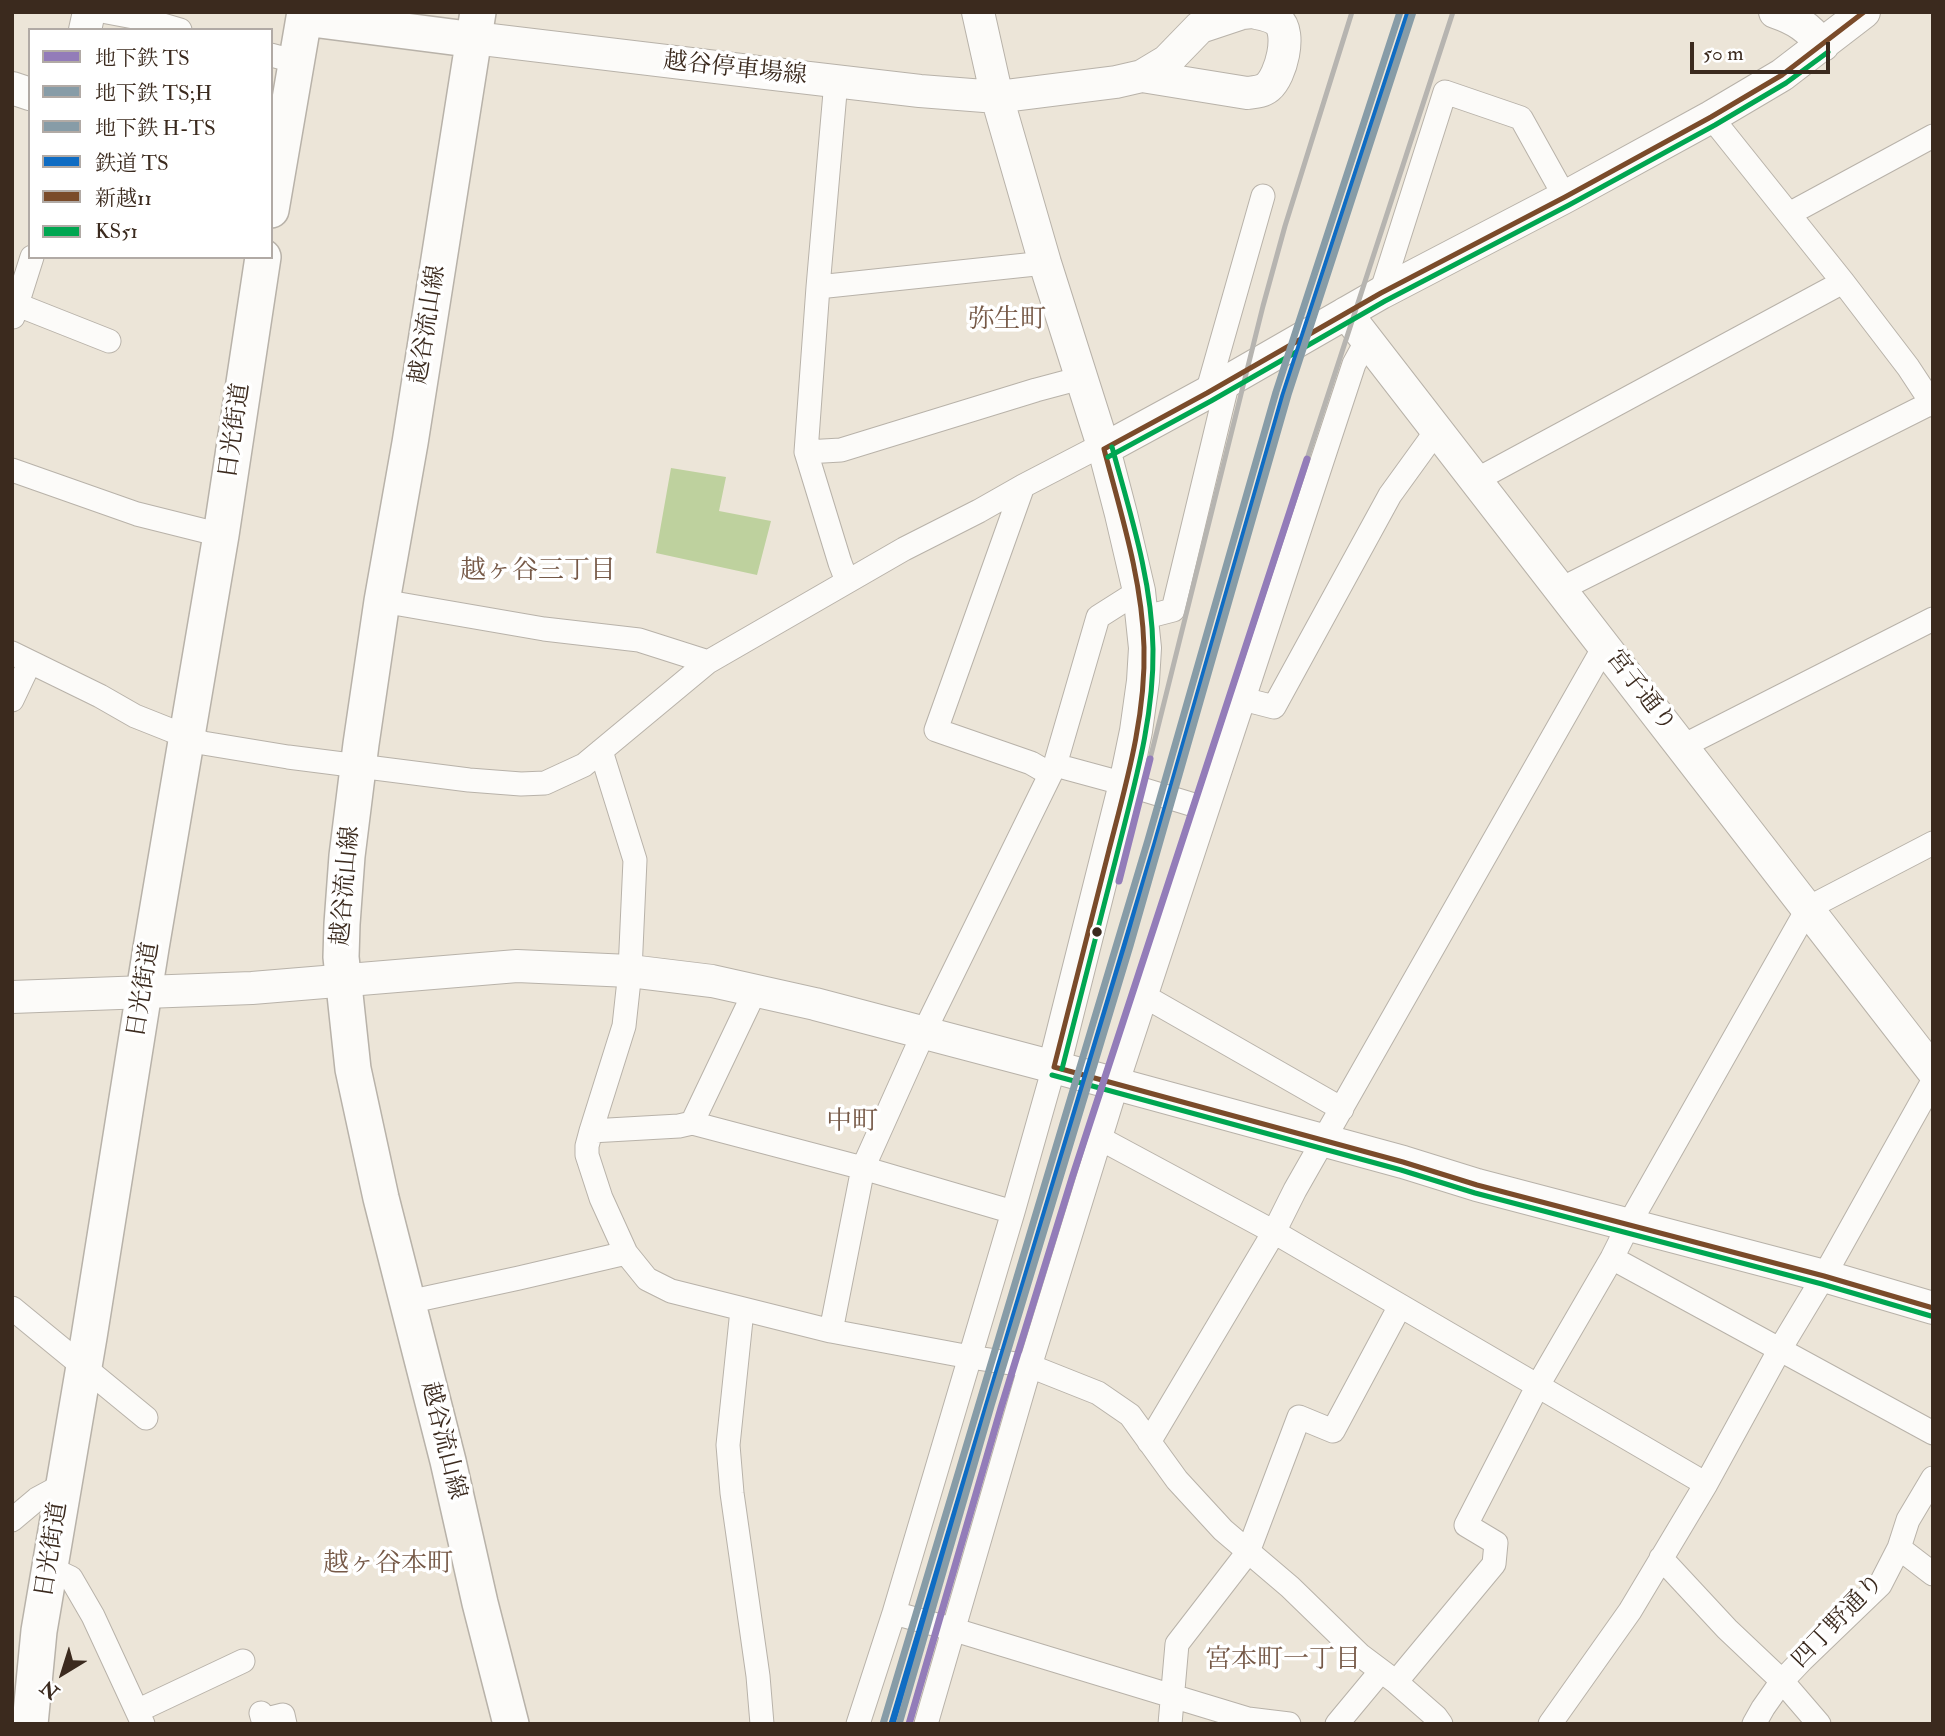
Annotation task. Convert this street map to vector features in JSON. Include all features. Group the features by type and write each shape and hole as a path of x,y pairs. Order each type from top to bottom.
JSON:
{"main road":[{"path":"273,187 284,58 305,15 460,38 476,25"},
{"name":"越谷流山線","path":"476,25 410,443 382,601 358,766 342,915 342,979 355,1079 381,1198 511,1724"},
{"name":"日光街道","path":"30,1724 38,1642 221,535 263,259"}],"street":[{"path":"107,12 173,28"},
{"path":"858,1724 894,1613 1054,1066 1125,784 1143,681 1145,648 1140,605 1103,447 996,97 978,12"},
{"path":"1252,12 1278,21 1284,31 1279,69 1268,87 1259,92 1247,93 1142,76 1167,61 1193,33 1208,23 1252,12"},
{"path":"1775,12 1795,19 1823,45"},
{"path":"12,700 21,657 135,716 203,743 469,779 521,784 545,783 584,765 708,662 904,549 1217,387 1381,293 1711,117 1782,75 1864,12"},
{"name":"越谷停車場線","path":"476,25 836,81 996,97 1116,82 1142,76"},
{"path":"1184,44 1183,52 1188,69 1193,77 1207,87"},
{"path":"836,81 806,452 847,581"},
{"path":"1381,293 1445,92 1521,118 1565,197"},
{"path":"1560,589 1932,403 1843,282 1711,117"},
{"path":"1789,214 1933,136"},
{"path":"831,1331 863,1168 924,1032 1052,769 1098,617 1140,605 1172,610 1217,387 1263,196"},
{"path":"32,259 15,312 109,341"},
{"path":"818,287 1045,263"},
{"path":"1476,480 1843,282"},
{"name":"宮子通り","path":"1346,313 1933,1071"},
{"path":"926,1724 1030,1366 1117,1084 1354,363 1367,340"},
{"path":"806,452 841,450 1081,378"},
{"path":"1243,699 1274,707 1390,495 1437,430"},
{"path":"12,470 137,514 221,535"},
{"path":"1023,486 936,730 1031,763 1125,784 1207,809"},
{"path":"382,601 544,629 639,640 708,662"},
{"path":"1682,746 1933,619"},
{"path":"1149,1443 1274,1232 1295,1190 1604,648"},
{"path":"601,751 635,860 630,971 624,1026 591,1131 587,1155 601,1198 626,1253 647,1279 671,1291 831,1331 1030,1366 1098,1393 1130,1415 1177,1480 1223,1530 1441,1724"},
{"path":"1337,1724 1388,1677 1494,1564 1496,1543 1466,1525 1537,1387 1808,908 1933,843"},
{"path":"12,997 252,988 517,966 630,971 712,981 815,1004 1054,1066 1404,1162 1477,1185 1824,1276 1933,1308"},
{"path":"692,1123 755,991"},
{"path":"1146,997 1342,1109"},
{"path":"1550,1724 1630,1611 1706,1484 1933,1080"},
{"path":"591,1131 692,1123 863,1168 1013,1212"},
{"path":"1101,1139 1274,1232 1706,1484"},
{"path":"408,1302 626,1253"},
{"path":"1612,1258 1933,1433"},
{"path":"1170,1724 1177,1644 1248,1552 1299,1417 1333,1431 1400,1306"},
{"path":"12,1308 146,1418"},
{"path":"742,1310 728,1445 762,1724"},
{"name":"四丁野通り","path":"1754,1724 1782,1681 1880,1585 1899,1548 1908,1520 1933,1478"},
{"path":"12,1520 37,1499 63,1485"},
{"path":"1899,1548 1933,1574"},
{"path":"1661,1558 1727,1629 1782,1681 1819,1724"},
{"path":"50,1568 71,1578 93,1616 140,1717 243,1661"},
{"path":"894,1613 1248,1719 1289,1724"},
{"path":"261,1713 263,1720 283,1715 285,1724"}],"green space":[{"path":"671,468 726,477 719,511 771,521 757,575 656,553"}],"railway":[{"path":"1150,759 1263,306 1285,226 1352,12"},
{"path":"1307,459 1453,12"}],"metro line":[{"name":"TS;H","path":"883,1724 1148,840 1276,392 1400,12"},
{"name":"H-TS","path":"899,1724 991,1406 1130,946 1288,395 1413,12"},
{"name":"TS","path":"909,1724 1001,1408 1072,1178 1307,459"},
{"name":"TS","path":"1119,881 1150,759"}],"rail line":[{"name":"TS","path":"892,1724 1156,843 1284,395 1408,15"}],"transit line":[{"name":"新越11","path":"1104,449 1381,293 1711,117 1782,75 1864,12"},
{"name":"KS51","path":"1108,457 1385,301 1715,125 1786,83 1828,52"},
{"name":"KS51","path":"1062,1069 1135,781 1150,702 1153,649 1149,598 1133,522 1112,447"},
{"name":"新越11","path":"1054,1067 1128,775 1142,699 1144,647 1139,597 1130,547 1104,449"},
{"name":"新越11","path":"1054,1067 1933,1308"},
{"name":"KS51","path":"1052,1075 1931,1316"}],"district":[{"name":"弥生町","path":"1007,321"},
{"name":"越ヶ谷三丁目","path":"538,572"},
{"name":"中町","path":"852,1123"},
{"name":"越ヶ谷本町","path":"388,1565"},
{"name":"宮本町一丁目","path":"1283,1661"}]}
